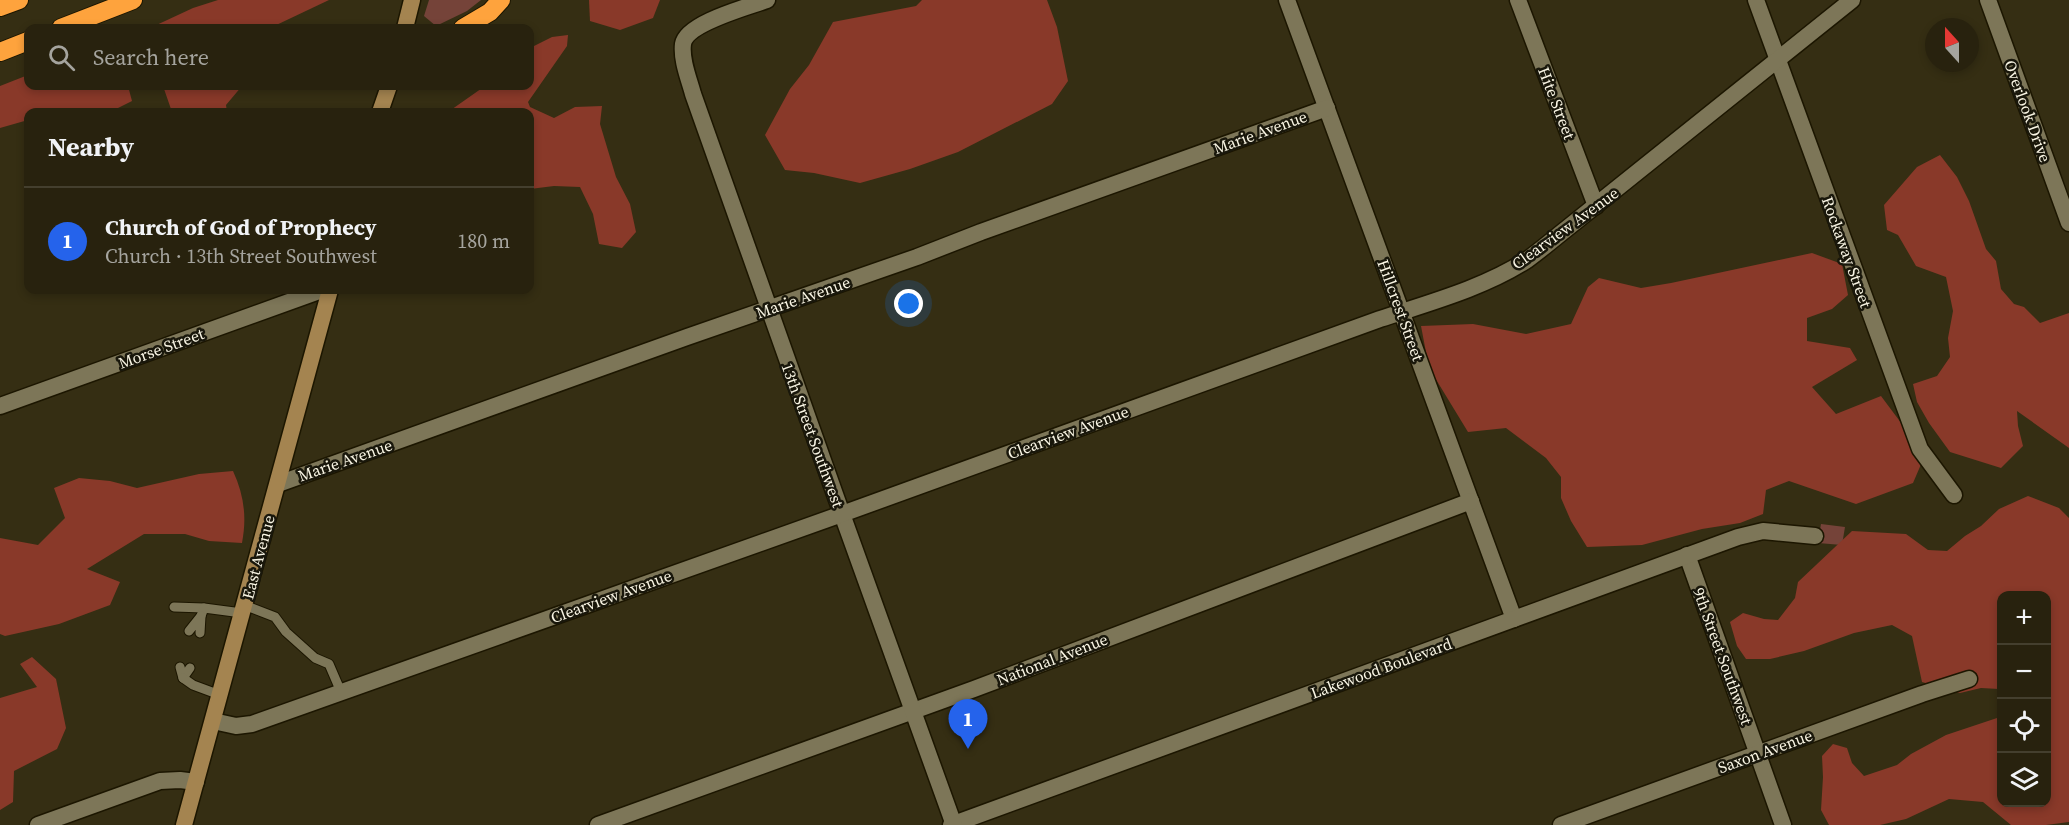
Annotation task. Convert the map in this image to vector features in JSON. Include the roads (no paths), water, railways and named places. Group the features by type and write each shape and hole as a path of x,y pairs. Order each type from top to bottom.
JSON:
{"highway":[{"path":"0,7 19,0"},
{"path":"71,24 133,0"},
{"path":"470,24 490,12 501,0"},
{"path":"0,52 24,43"}],"main road":[{"path":"406,24 412,0"},
{"path":"381,108 388,90"},
{"name":"East Avenue","path":"184,825 329,294"}],"street":[{"name":"13th Street Southwest","path":"767,0 693,30 683,43 684,58 693,94 768,309 953,825"},
{"name":"Hillcrest Street","path":"1287,0 1514,619"},
{"name":"Hite Street","path":"1518,0 1596,206"},
{"name":"Rockaway Street","path":"1756,0 1920,449 1954,495"},
{"name":"Clearview Avenue","path":"213,721 244,726 340,693 1425,305 1488,279 1526,261 1852,0"},
{"name":"Overlook Drive","path":"1988,0 2069,223"},
{"name":"Marie Avenue","path":"278,484 1327,108"},
{"name":"Morse Street","path":"0,406 311,294"},
{"name":"National Avenue","path":"598,825 1245,588 1471,501"},
{"name":"Lakewood Boulevard","path":"953,825 1738,537 1763,531 1815,536"},
{"name":"9th Street Southwest","path":"1687,555 1783,825"},
{"name":"Saxon Avenue","path":"1561,825 1922,694 1969,680"},
{"path":"38,825 160,781 196,782"}],"lane":[{"path":"174,607 202,612 243,609 275,617 286,632 315,658 329,664 340,693"},
{"path":"189,631 202,612"},
{"path":"200,633 202,612"},
{"path":"185,668 183,678 193,686 220,695"}],"place":[{"name":"Church of God of Prophecy","path":"968,749"}]}
